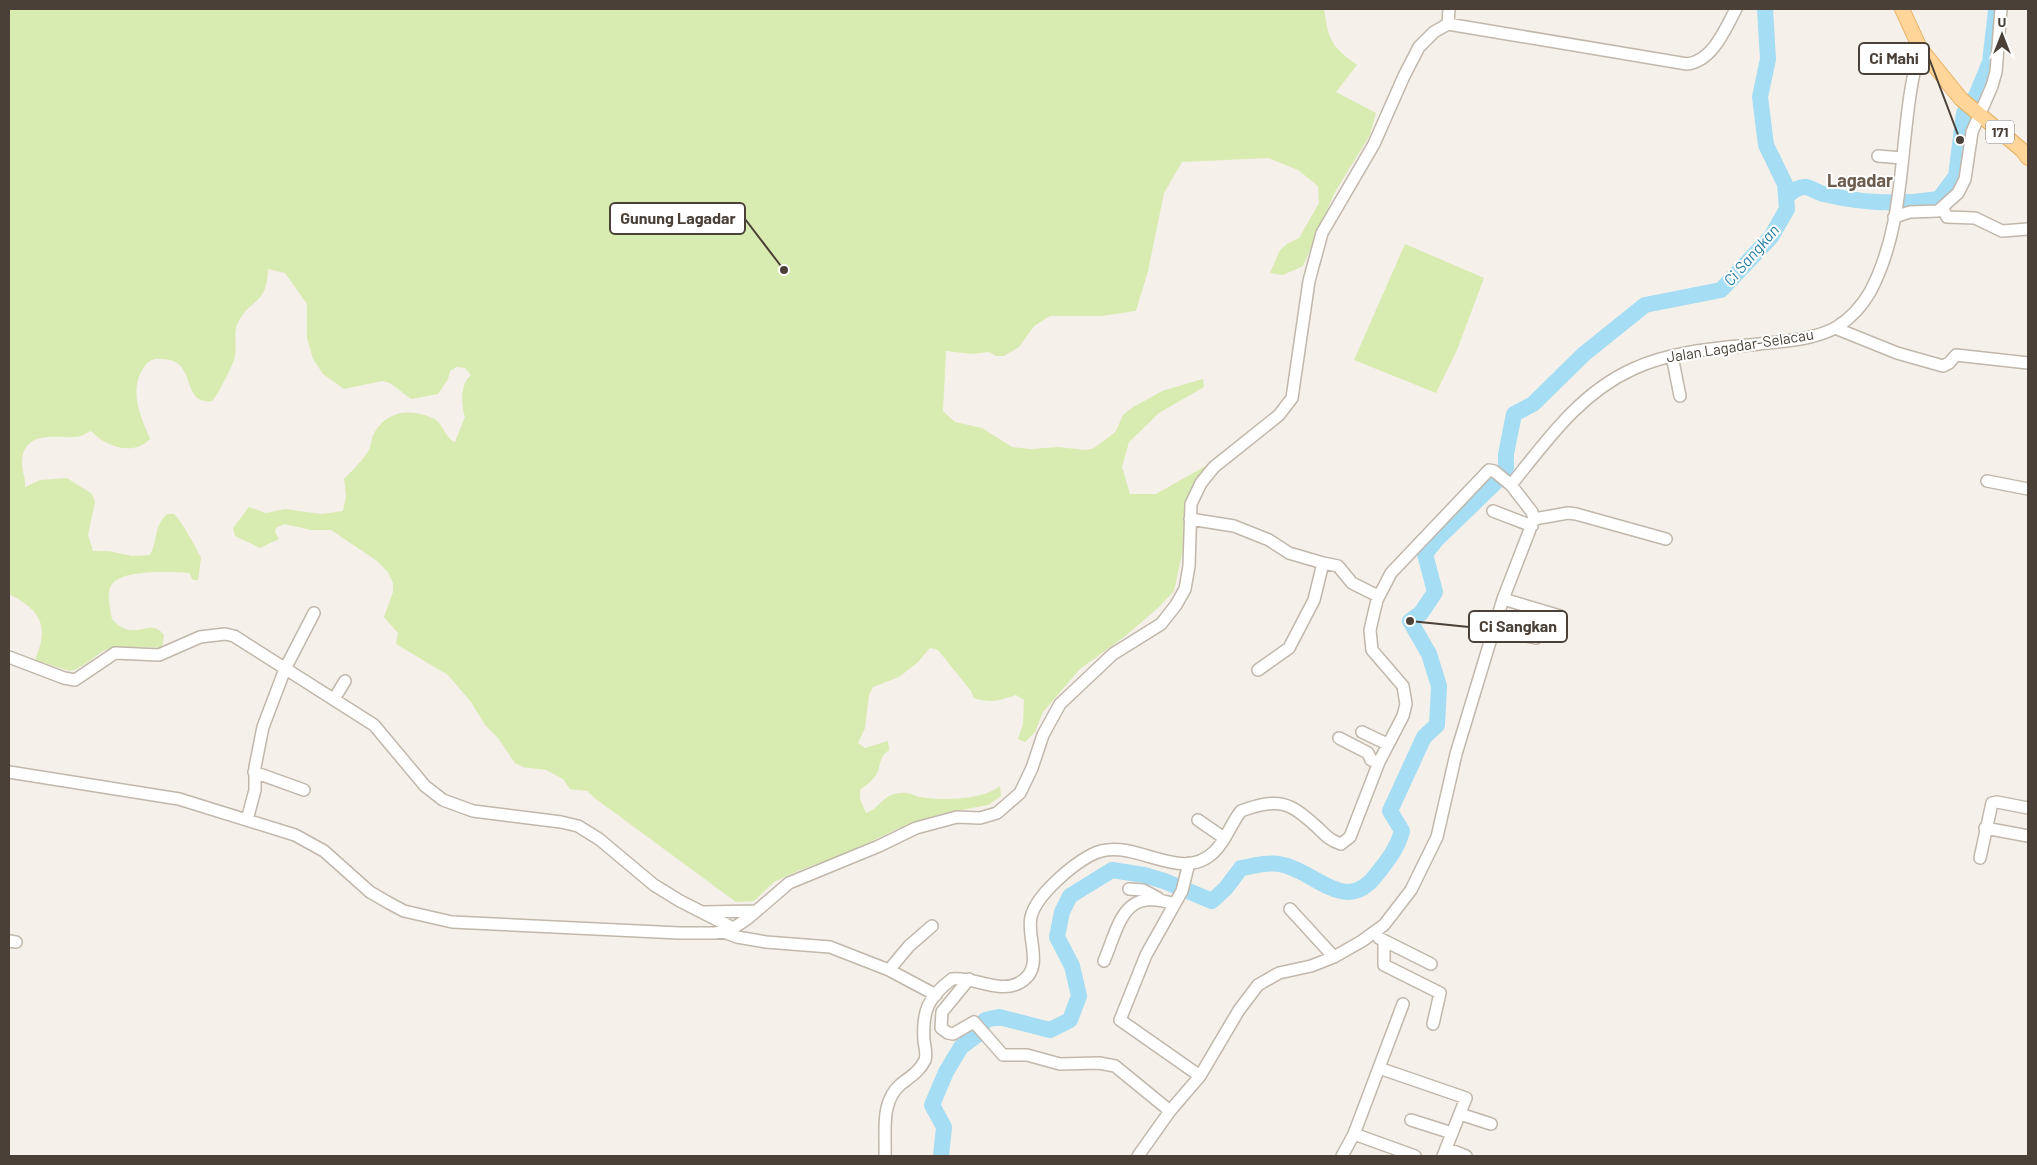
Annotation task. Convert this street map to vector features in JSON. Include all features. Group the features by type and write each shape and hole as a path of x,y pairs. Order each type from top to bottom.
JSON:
{"main road":[{"name":"171","path":"1902,9 1920,48 1970,107 2022,150 2028,158"}],"street":[{"path":"1448,24 1449,9"},
{"path":"9,772 170,797 294,835 324,852 370,892 389,903 404,911 452,922 679,932 728,930 756,911 789,883 879,846 916,828 958,817 988,817 1011,803 1020,793 1027,780 1043,735 1060,704 1113,654 1161,624 1176,606 1187,581 1190,557 1190,519 1194,493 1214,467 1263,429 1292,398 1309,281 1322,233 1374,144 1419,47 1442,25 1448,24 1687,64 1700,60 1713,48 1736,9"},
{"path":"1896,206 1910,212 1938,211 1943,209 1958,194 1963,184 1971,136 1970,107 1996,72 2001,9"},
{"name":"Jalan Lagadar-Selacau","path":"1510,484 1570,413 1593,393 1634,368 1672,356 1699,351 1792,341 1835,328 1854,314 1869,292 1888,246 1896,206 1911,80 1920,48"},
{"path":"1878,156 1902,158"},
{"path":"1943,209 1947,218 1975,218 2002,231 2028,229"},
{"path":"1835,328 1897,353 1943,366 1949,364 1956,355 2028,363"},
{"path":"1672,356 1680,396"},
{"path":"885,1156 887,1105 892,1093 917,1071 925,1058 923,1017 929,992 952,978 969,978 997,985 1010,986 1019,983 1027,976 1033,964 1029,927 1033,910 1045,894 1070,868 1093,854 1123,850 1138,852 1165,862 1189,863 1213,854 1219,834 1241,811 1272,804 1286,804 1299,810 1332,841 1341,844 1350,837 1355,829 1374,761 1384,742 1403,716 1406,699 1398,679 1372,650 1370,630 1374,594 1391,573 1488,470 1493,470 1510,484 1532,512 1533,523 1503,599 1456,754 1437,837 1422,870 1401,904 1374,934 1334,958 1311,966 1279,973 1258,985 1239,1010 1200,1076 1170,1111 1138,1156"},
{"path":"1987,481 2028,488"},
{"path":"1493,511 1533,523 1568,513 1576,514 1666,539"},
{"path":"1190,519 1234,526 1269,540 1289,553 1338,566 1352,583 1374,594"},
{"path":"1258,670 1289,648 1314,600 1323,563"},
{"path":"1503,599 1560,616"},
{"path":"248,820 256,779 254,772 263,727 285,669 314,613"},
{"path":"1494,629 1536,638"},
{"path":"9,657 64,678 75,680 115,653 159,655 200,636 225,634 234,636 250,644 285,669 374,725 424,786 443,800 473,811 561,822 578,826 599,839 654,884 703,912 737,937 766,942 819,944 889,970 929,992"},
{"path":"334,699 345,681"},
{"path":"1362,732 1384,742"},
{"path":"1339,738 1368,753 1374,761"},
{"path":"254,772 304,790"},
{"path":"1980,858 1990,806 1994,802 2028,808"},
{"path":"1198,820 1219,834"},
{"path":"1985,828 2028,836"},
{"path":"1189,863 1184,888 1146,955 1120,1020 1200,1076"},
{"path":"1129,889 1143,890 1159,899 1174,904"},
{"path":"1104,961 1126,911 1135,902 1146,899 1159,899"},
{"path":"1290,909 1334,958"},
{"path":"703,912 756,911"},
{"path":"889,970 909,946 932,926"},
{"path":"1374,934 1384,941 1431,964"},
{"path":"1384,941 1384,965 1440,993 1433,1024"},
{"path":"969,978 942,1012 941,1028 948,1033 953,1034 976,1022 1003,1054 1027,1055 1060,1064 1099,1063 1114,1066 1170,1111"},
{"path":"1342,1156 1354,1134 1403,1004"},
{"path":"1379,1068 1465,1097 1444,1152 1466,1156"},
{"path":"1460,1114 1491,1124"},
{"path":"1411,1120 1452,1133"},
{"path":"1354,1134 1415,1156"}],"green space":[{"path":"9,9 1324,9 1327,28 1332,42 1357,65 1336,92 1376,113 1370,135 1335,192 1303,266 1283,275 1270,273 1280,250 1299,238 1319,203 1318,186 1298,170 1268,158 1182,162 1164,193 1148,271 1136,311 1101,316 1050,316 1034,326 1019,347 1004,356 996,356 989,352 972,354 946,351 943,411 955,422 982,428 1012,447 1031,449 1058,447 1086,450 1094,448 1116,431 1123,415 1130,409 1162,391 1203,379 1204,387 1159,413 1129,442 1122,467 1130,494 1156,494 1209,464 1190,496 1184,545 1174,591 1158,608 1124,637 1080,669 1043,712 1035,732 1025,742 1018,739 1023,724 1024,700 1016,695 991,701 974,698 971,691 938,650 930,648 918,662 899,677 873,687 869,695 865,728 858,743 865,748 888,741 889,750 882,757 875,777 860,790 860,799 866,813 875,808 885,798 902,793 929,798 950,799 973,797 993,791 1000,786 1001,796 988,805 940,814 897,829 847,853 800,870 774,882 754,901 736,902 587,791 570,789 563,779 546,770 523,767 515,763 498,738 485,725 471,702 448,675 396,644 398,633 384,617 393,592 393,583 388,572 377,561 331,530 311,530 284,524 276,528 275,532 279,539 260,548 235,536 233,528 249,507 266,513 285,509 321,514 343,511 346,496 344,479 368,451 373,435 378,427 391,416 415,413 432,418 439,423 448,437 455,442 465,417 462,395 467,379 471,375 465,368 457,367 450,371 448,379 438,394 411,399 390,383 382,381 344,389 323,374 313,359 307,338 307,304 285,273 268,269 265,289 258,300 243,314 238,322 234,360 212,401 202,400 196,396 181,367 174,361 155,359 147,363 142,370 136,387 138,405 150,439 143,444 128,448 111,445 91,431 78,437 51,437 35,440 24,450 22,463 25,487 40,480 67,478 92,494 95,502 88,535 93,551 109,551 132,556 150,555 160,524 167,514 174,514 185,528 201,558 198,580 193,580 189,573 149,572 118,579 110,587 109,601 112,619 128,630 153,628 158,630 164,635 162,648 112,648 105,650 82,666 70,671 35,660 41,638 42,629 40,621 29,607 9,594"},
{"path":"1405,244 1484,278 1457,350 1436,393 1354,360"}],"waterway":[{"name":"Ci Sangkan","path":"941,1156 944,1127 932,1105 946,1072 961,1047 977,1035 985,1020 999,1017 1050,1030 1070,1020 1079,996 1072,966 1057,937 1062,912 1070,896 1112,870 1144,875 1164,881 1212,901 1226,888 1241,868 1260,864 1279,864 1293,868 1330,887 1342,891 1353,891 1365,886 1388,859 1395,849 1402,831 1390,811 1424,737 1437,725 1439,686 1429,654 1410,621 1421,613 1435,592 1425,554 1436,540 1499,479 1506,468 1506,454 1514,414 1533,404 1584,354 1645,305 1721,290 1771,237 1787,209 1785,184 1766,145 1760,97 1768,59 1765,9"},
{"path":"1786,197 1800,187 1803,187 1824,194 1867,201 1911,202 1939,199 1956,176 1964,113 1976,96 1990,62 1996,11"}],"place":[{"name":"Ci Mahi","path":"1960,140"},
{"name":"Gunung Lagadar","path":"784,270"},
{"name":"Ci Sangkan","path":"1410,621"}],"district":[{"name":"Lagadar","path":"1860,181"}]}
